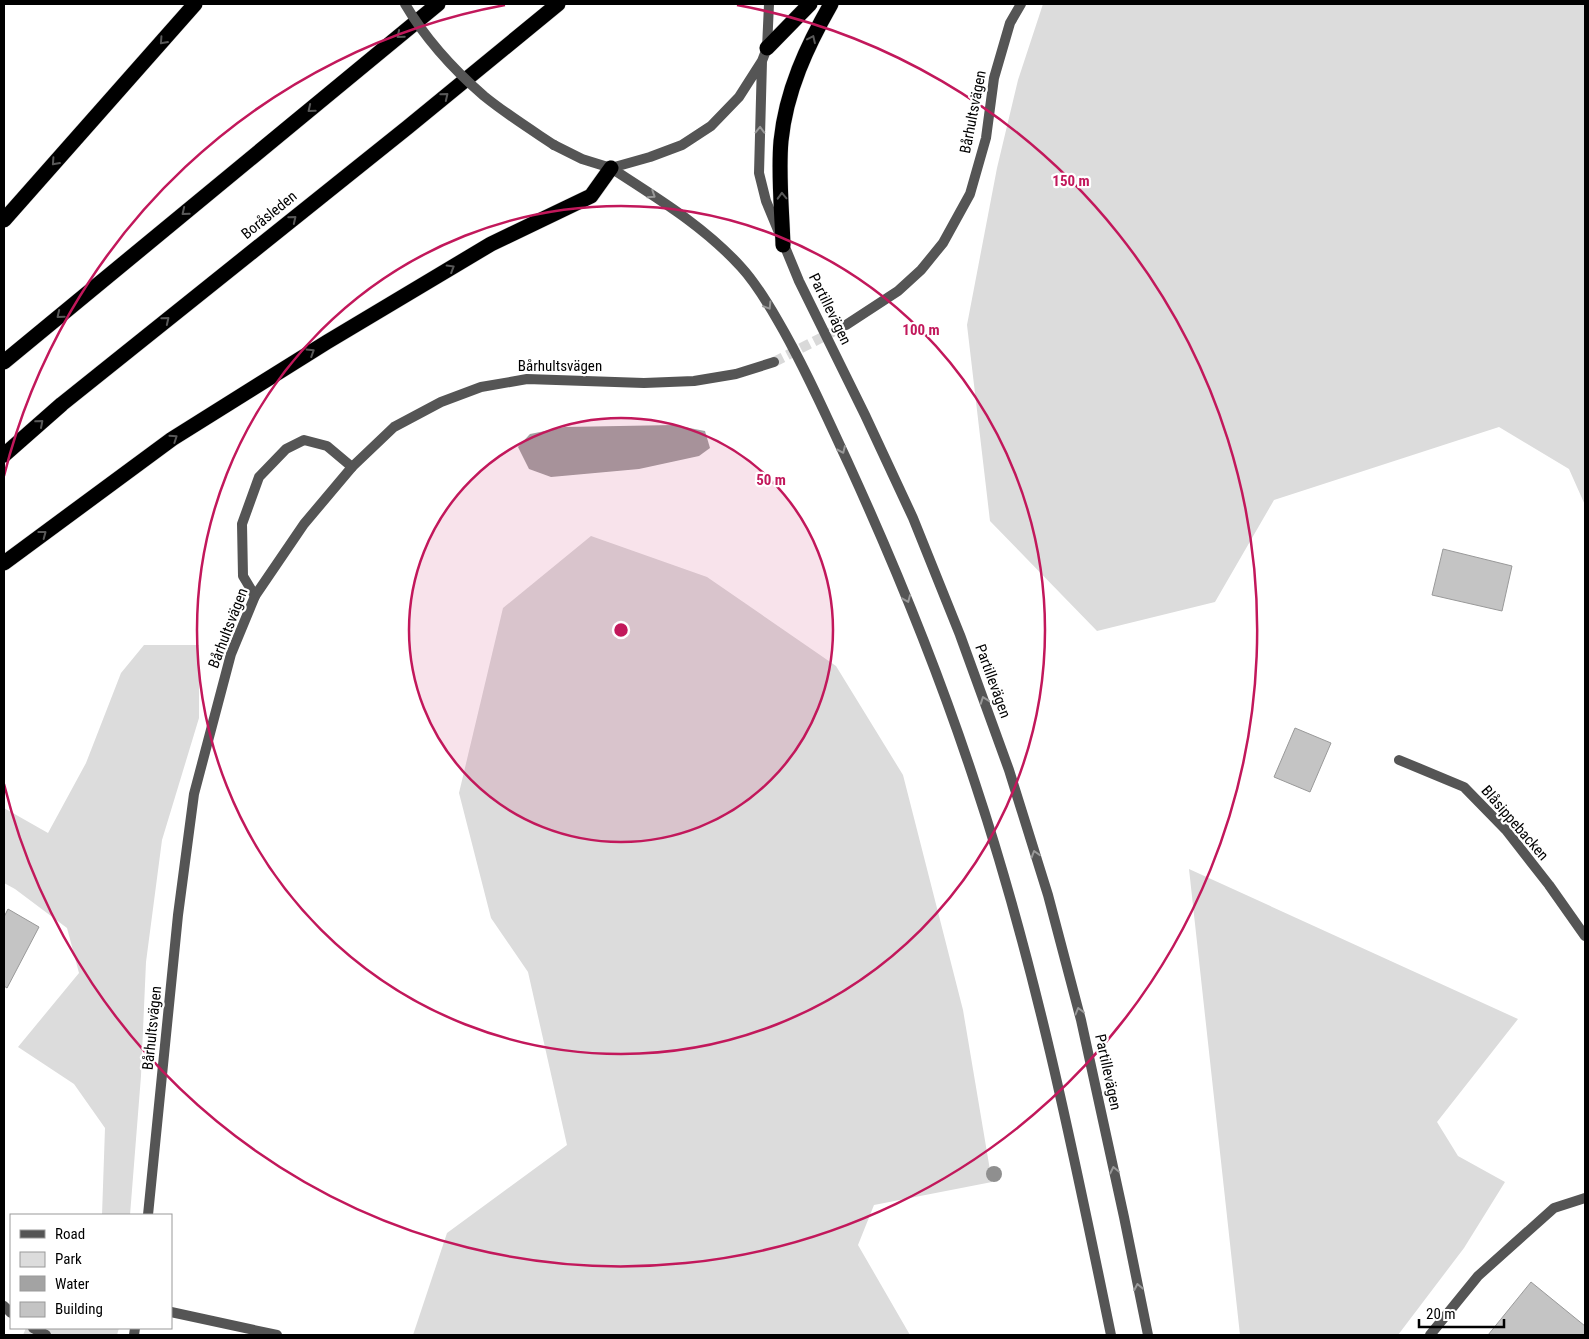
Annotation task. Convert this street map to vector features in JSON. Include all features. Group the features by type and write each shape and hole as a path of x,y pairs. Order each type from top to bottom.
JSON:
{"highway":[{"path":"4,220 195,4"},
{"path":"4,362 438,4"},
{"name":"Boråsleden","path":"4,455 62,404 408,127 558,4"},
{"path":"764,54 810,4"},
{"path":"783,245 781,140 790,92 812,37 831,4"},
{"path":"4,563 172,439 327,342 491,244 591,196 611,168"}],"street":[{"path":"404,4 432,43 462,76 485,97 554,144 582,159 611,168 695,224 742,268 767,303 792,344 879,532 926,647 975,783 1012,905 1044,1025 1111,1335"},
{"name":"Partillevägen","path":"769,4 764,54 759,173 766,201 799,281 865,415 912,518 960,635 1009,770 1048,895 1081,1020 1148,1335"},
{"name":"Bårhultsvägen","path":"846,325 898,291 921,270 943,243 970,194 986,138 994,78 1010,23 1021,4"},
{"path":"611,168 650,157 682,145 711,126 739,97 764,54"},
{"name":"Bårhultsvägen","path":"148,1214 178,915 194,794 231,654 255,596 304,524 352,468 394,427 441,402 481,387 527,378 644,383 694,381 736,374 774,362"},
{"path":"255,596 243,576 242,524 259,477 286,449 304,440 327,446 352,468"},
{"name":"Blåsippebacken","path":"1399,760 1464,787 1506,830 1585,936"},
{"path":"1430,1335 1478,1276 1554,1208 1585,1198"},
{"path":"172,1312 277,1335"},
{"path":"35,1329 46,1335"}],"green space":[{"path":"1043,4 1585,4 1585,505 1569,469 1499,427 1274,500 1215,602 1097,631 990,521 967,325 997,168 1018,80"},
{"path":"591,536 707,577 836,666 903,775 963,1010 992,1182 874,1205 858,1245 910,1335 413,1335 447,1233 567,1145 528,972 491,918 459,793 503,608"},
{"path":"144,645 199,645 199,718 162,840 146,962 141,1076 130,1214 102,1214 105,1128 74,1084 18,1047 79,973 67,928 15,889 4,883 4,808 48,833 86,763 121,673"},
{"path":"1189,869 1518,1019 1437,1122 1458,1156 1505,1182 1464,1248 1398,1335 1240,1335"},
{"path":"26,1329 119,1329 117,1335 23,1335"}],"water":[{"path":"674,425 705,431 710,448 699,456 639,469 551,477 529,469 518,447 530,434 565,427"}],"building":[{"path":"1443,549 1512,566 1502,611 1432,595"},
{"path":"1295,728 1331,743 1310,792 1274,777"},
{"path":"8,909 39,927 7,988 4,986 4,917"},
{"path":"1531,1282 1585,1326 1585,1335 1488,1335"}],"tunnel":[{"path":"774,362 846,325"}]}
